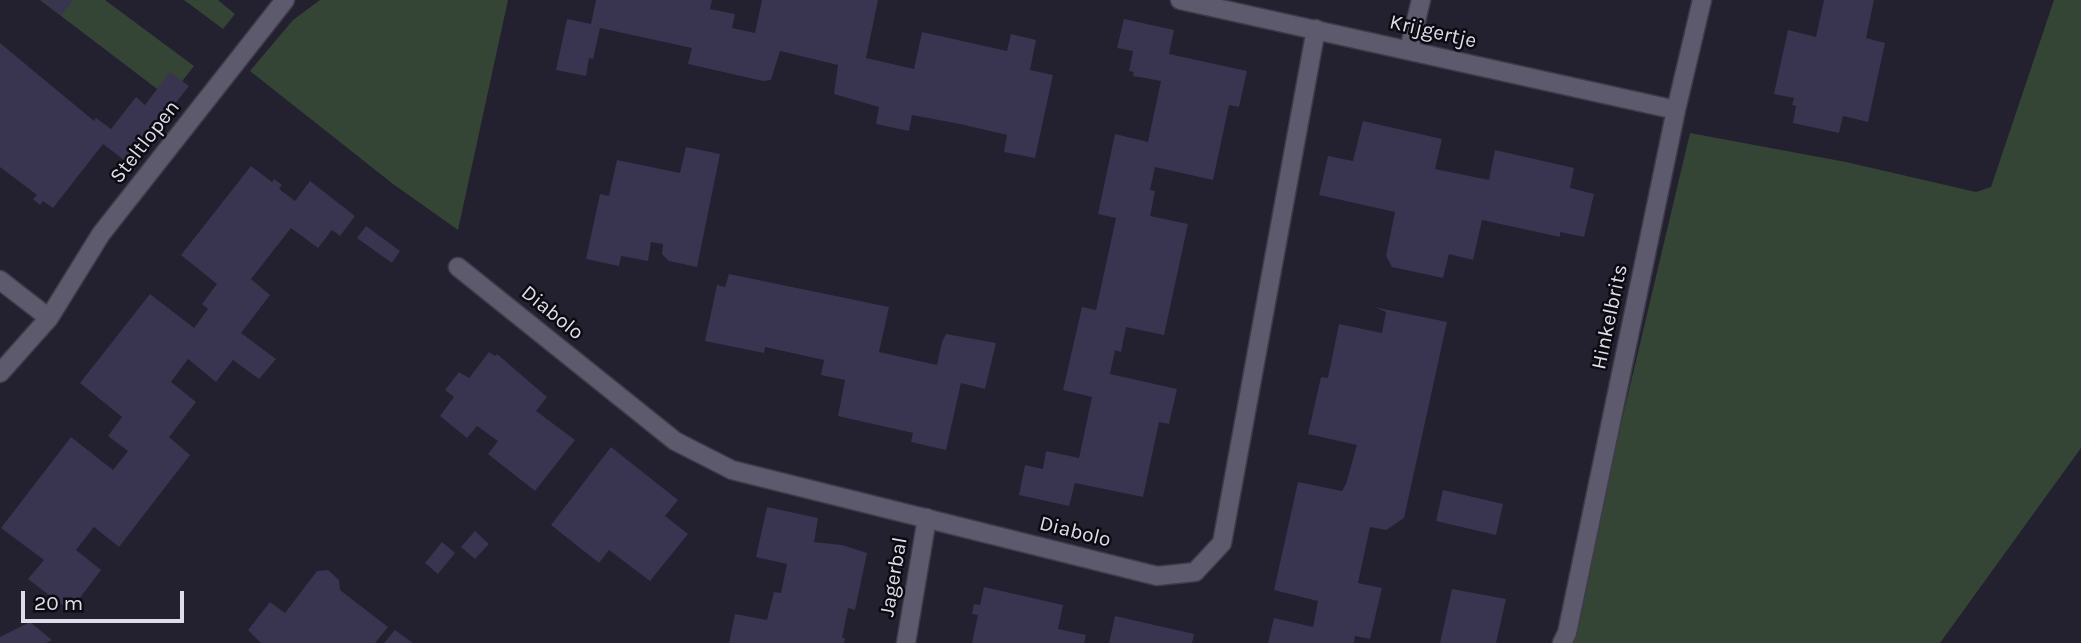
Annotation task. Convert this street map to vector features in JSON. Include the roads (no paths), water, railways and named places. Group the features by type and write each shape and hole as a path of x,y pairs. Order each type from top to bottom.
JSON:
{"street":[{"name":"Steltlopen","path":"0,373 49,318 101,234 285,0"},
{"name":"Krijgertje","path":"1180,0 1676,110"},
{"path":"1409,50 1421,0"},
{"name":"Hinkelbrits","path":"1562,643 1567,633 1676,110 1702,0"},
{"name":"Diabolo","path":"458,267 674,441 732,470 1157,576 1195,572 1222,543 1316,29"},
{"path":"0,281 49,318"},
{"name":"Jagerbal","path":"906,643 927,518"}]}
